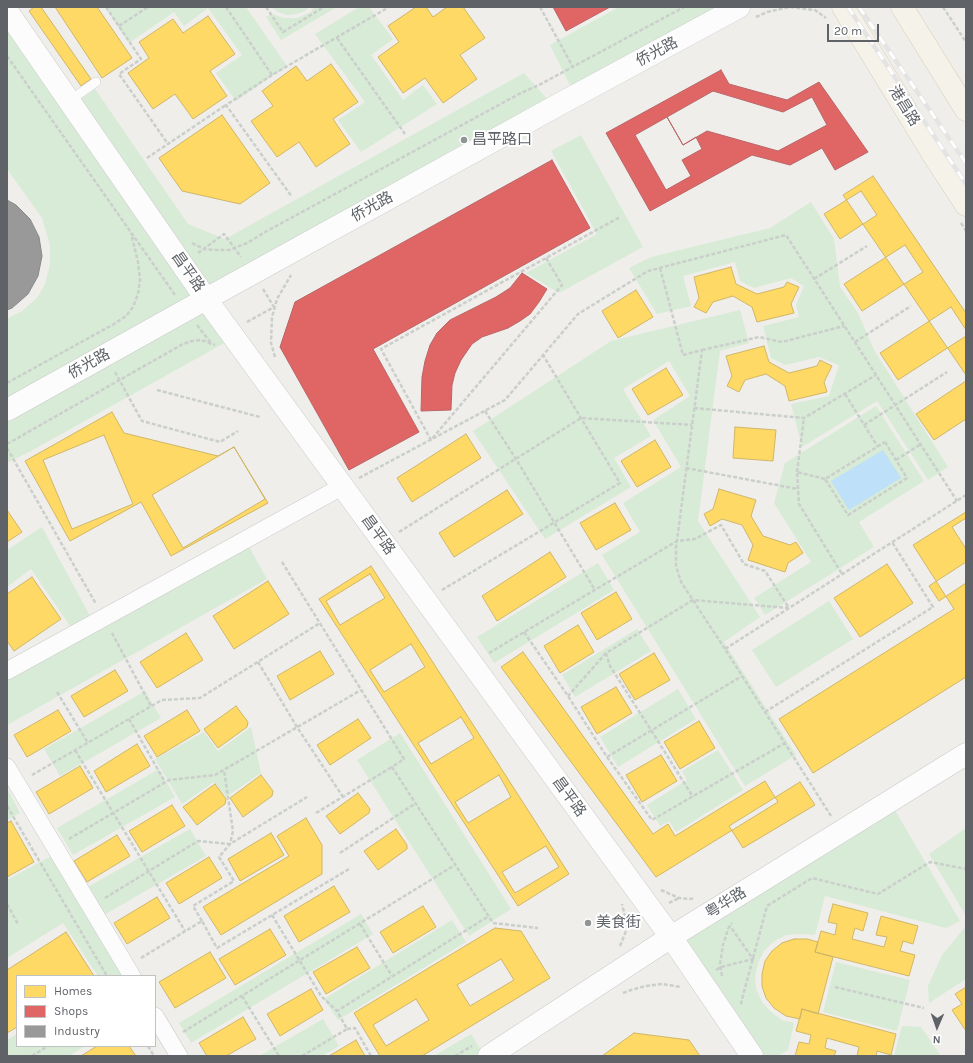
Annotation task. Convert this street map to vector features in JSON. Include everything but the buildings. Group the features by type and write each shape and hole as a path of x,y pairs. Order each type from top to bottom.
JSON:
{"main road":[{"path":"902,7 966,110"},
{"name":"港昌路","path":"836,14 930,149 966,205"}],"street":[{"name":"昌平路","path":"7,12 206,299 671,937 693,985 752,1056"},
{"name":"侨光路","path":"7,410 558,105 746,13"},
{"path":"7,671 343,486"},
{"name":"粤华路","path":"482,1050 720,908 966,754"},
{"path":"7,767 129,972"},
{"path":"156,1018 179,1056"}],"lane":[{"path":"69,101 96,82"}],"path":[{"path":"106,7 141,59 118,74 168,144"},
{"path":"119,26 148,7"},
{"path":"226,7 272,75"},
{"path":"266,7 283,32 324,7"},
{"path":"147,158 272,75 390,7"},
{"path":"540,7 573,67"},
{"path":"188,241 204,248 216,250 229,250 247,243 519,94 573,67 684,7"},
{"path":"746,13 767,12 790,7 836,14"},
{"path":"943,7 966,42"},
{"path":"337,38 405,134"},
{"path":"7,56 165,280"},
{"path":"226,105 292,197"},
{"path":"431,440 381,350 620,216"},
{"path":"7,383 126,316 133,307 138,294 140,280 138,262 130,232"},
{"path":"343,486 505,400 578,314 648,271 786,235 957,501"},
{"path":"814,279 867,246"},
{"path":"431,440 562,285 546,258"},
{"path":"660,268 683,354 759,337 782,342 844,326"},
{"path":"278,363 274,356 271,343 272,317 278,299 288,279 293,273"},
{"path":"855,342 911,306"},
{"path":"7,444 183,344 202,340 220,347"},
{"path":"702,350 676,548 676,566 681,582 841,832"},
{"path":"106,355 142,421 220,442 238,431"},
{"path":"436,593 620,483 543,355"},
{"path":"864,425 947,372"},
{"path":"694,408 804,418 876,375"},
{"path":"157,390 260,417"},
{"path":"844,394 878,447"},
{"path":"485,411 516,459 595,590"},
{"path":"384,542 581,418 692,425"},
{"path":"804,418 797,472 799,504 842,574"},
{"path":"797,472 825,479 848,515 907,478 885,442 825,479"},
{"path":"896,460 921,444"},
{"path":"7,448 104,618 151,706"},
{"path":"686,468 798,489"},
{"path":"725,649 966,495"},
{"path":"472,664 677,541 695,539 720,525 744,564 765,571 789,608"},
{"path":"765,712 933,607 892,542"},
{"path":"282,562 404,759 316,813"},
{"path":"568,696 606,653 693,600 789,608"},
{"path":"17,784 162,700 200,698 320,623"},
{"path":"524,632 568,696 607,757 652,820 785,743"},
{"path":"606,653 610,666 652,730 693,797"},
{"path":"258,662 297,727 343,797"},
{"path":"607,757 742,676"},
{"path":"55,847 169,780 215,775 361,690"},
{"path":"57,692 88,743"},
{"path":"128,720 165,782"},
{"path":"75,750 185,931"},
{"path":"392,767 493,923 538,928"},
{"path":"224,770 233,831 230,844"},
{"path":"307,797 230,844 220,857 234,881 193,906 217,948 349,868"},
{"path":"340,853 416,803"},
{"path":"7,806 106,975"},
{"path":"90,907 198,841 230,844"},
{"path":"745,1009 741,1003 767,906 812,878 878,894 930,862 966,870"},
{"path":"170,1040 456,865"},
{"path":"656,886 661,890 679,898 690,899 701,897 720,908 730,926 753,959"},
{"path":"615,951 620,945 626,931 625,916 621,903"},
{"path":"7,904 18,924"},
{"path":"720,908 730,926 723,945 721,967 723,981"},
{"path":"272,915 321,996 336,1011 347,1029"},
{"path":"336,1011 489,916"},
{"path":"129,972 185,931 202,921"},
{"path":"360,924 392,976"},
{"path":"617,996 646,986 662,984 679,986 693,985 721,967 753,959"},
{"path":"835,987 924,1008"},
{"path":"242,996 278,1056"},
{"path":"302,1056 347,1029 355,1028 371,1056"},
{"path":"32,1056 46,1047"},
{"path":"149,1047 154,1056"},
{"path":"455,1056 482,1050"}],"green space":[{"path":"105,7 246,7 287,66 236,101 216,73 242,55 208,8 184,26 174,12 129,43"},
{"path":"271,7 309,7 305,11 297,14 287,15 278,12"},
{"path":"314,7 337,7 281,40 266,17 272,14 284,18 297,18 311,12"},
{"path":"359,7 369,7 393,39 371,55 403,100 423,85 437,104 361,152 338,120 365,102 315,34"},
{"path":"619,7 727,7 572,89 550,45"},
{"path":"7,21 200,296 7,406 7,319 22,311 37,298 45,284 50,264 50,245 42,218 7,169"},
{"path":"524,73 550,102 207,293 76,103 95,89 188,224 225,239"},
{"path":"581,135 643,247 559,293 526,273 597,234 551,151"},
{"path":"811,202 834,239 840,287 858,313 874,350 948,467 928,480 877,401 802,447 791,404 829,396 839,365 819,357 785,365 771,358 763,326 799,317 796,305 804,286 791,278 754,288 740,281 735,262 683,276 691,306 657,314 629,268 651,257 770,228"},
{"path":"203,307 228,341 7,463 7,416"},
{"path":"740,310 749,343 720,351 698,521 760,617 724,642 796,755 745,786 602,555 640,532 623,503 681,467 653,420 690,396 669,361 623,389 651,436 614,458 631,487 545,539 473,431 611,341"},
{"path":"876,406 924,481 859,522 874,547 765,615 754,598 811,562 774,503 785,463"},
{"path":"42,527 90,616 70,626 31,569 7,587 7,550"},
{"path":"248,545 267,579 7,725 7,680"},
{"path":"598,563 614,590 494,663 477,637"},
{"path":"829,601 853,639 776,687 752,650"},
{"path":"637,629 651,651 575,697 562,675"},
{"path":"678,689 696,719 618,767 600,737"},
{"path":"145,691 161,718 60,776 44,749"},
{"path":"251,727 261,773 226,797 214,782 182,804 155,759 204,732 218,751"},
{"path":"400,733 511,909 469,936 357,760"},
{"path":"718,750 743,790 676,832 669,821 660,826 647,805 687,780 682,771"},
{"path":"159,769 175,797 73,855 57,828"},
{"path":"8,790 20,813 7,820 7,791"},
{"path":"893,807 960,921 946,928 825,896 815,935 786,935 773,942 764,951 759,961 755,976 756,988 762,1002 771,1012 782,1020 794,1023 788,1050 778,1056 758,1056 679,938"},
{"path":"966,828 966,916 929,854"},
{"path":"190,829 206,856 104,915 88,887"},
{"path":"53,855 122,975 97,975 63,923 7,958 7,880"},
{"path":"361,914 373,934 191,1043 179,1023"},
{"path":"452,920 466,942 338,1020 324,999"},
{"path":"966,926 966,979 929,1003 928,986 942,955"},
{"path":"836,962 910,980 897,1031 823,1012"},
{"path":"323,1019 339,1046 322,1056 259,1056"},
{"path":"902,1026 921,1027 941,1056 894,1056"},
{"path":"471,1034 482,1052 477,1056 434,1056"},
{"path":"16,1035 16,1047 83,1047 69,1056 7,1056 7,1040"}],"water":[{"path":"883,450 901,478 849,510 831,481"}],"railway":[{"path":"848,7 966,184"},
{"path":"859,7 966,163"}],"place":[{"name":"昌平路口","path":"464,140"},
{"name":"美食街","path":"588,923"}]}
